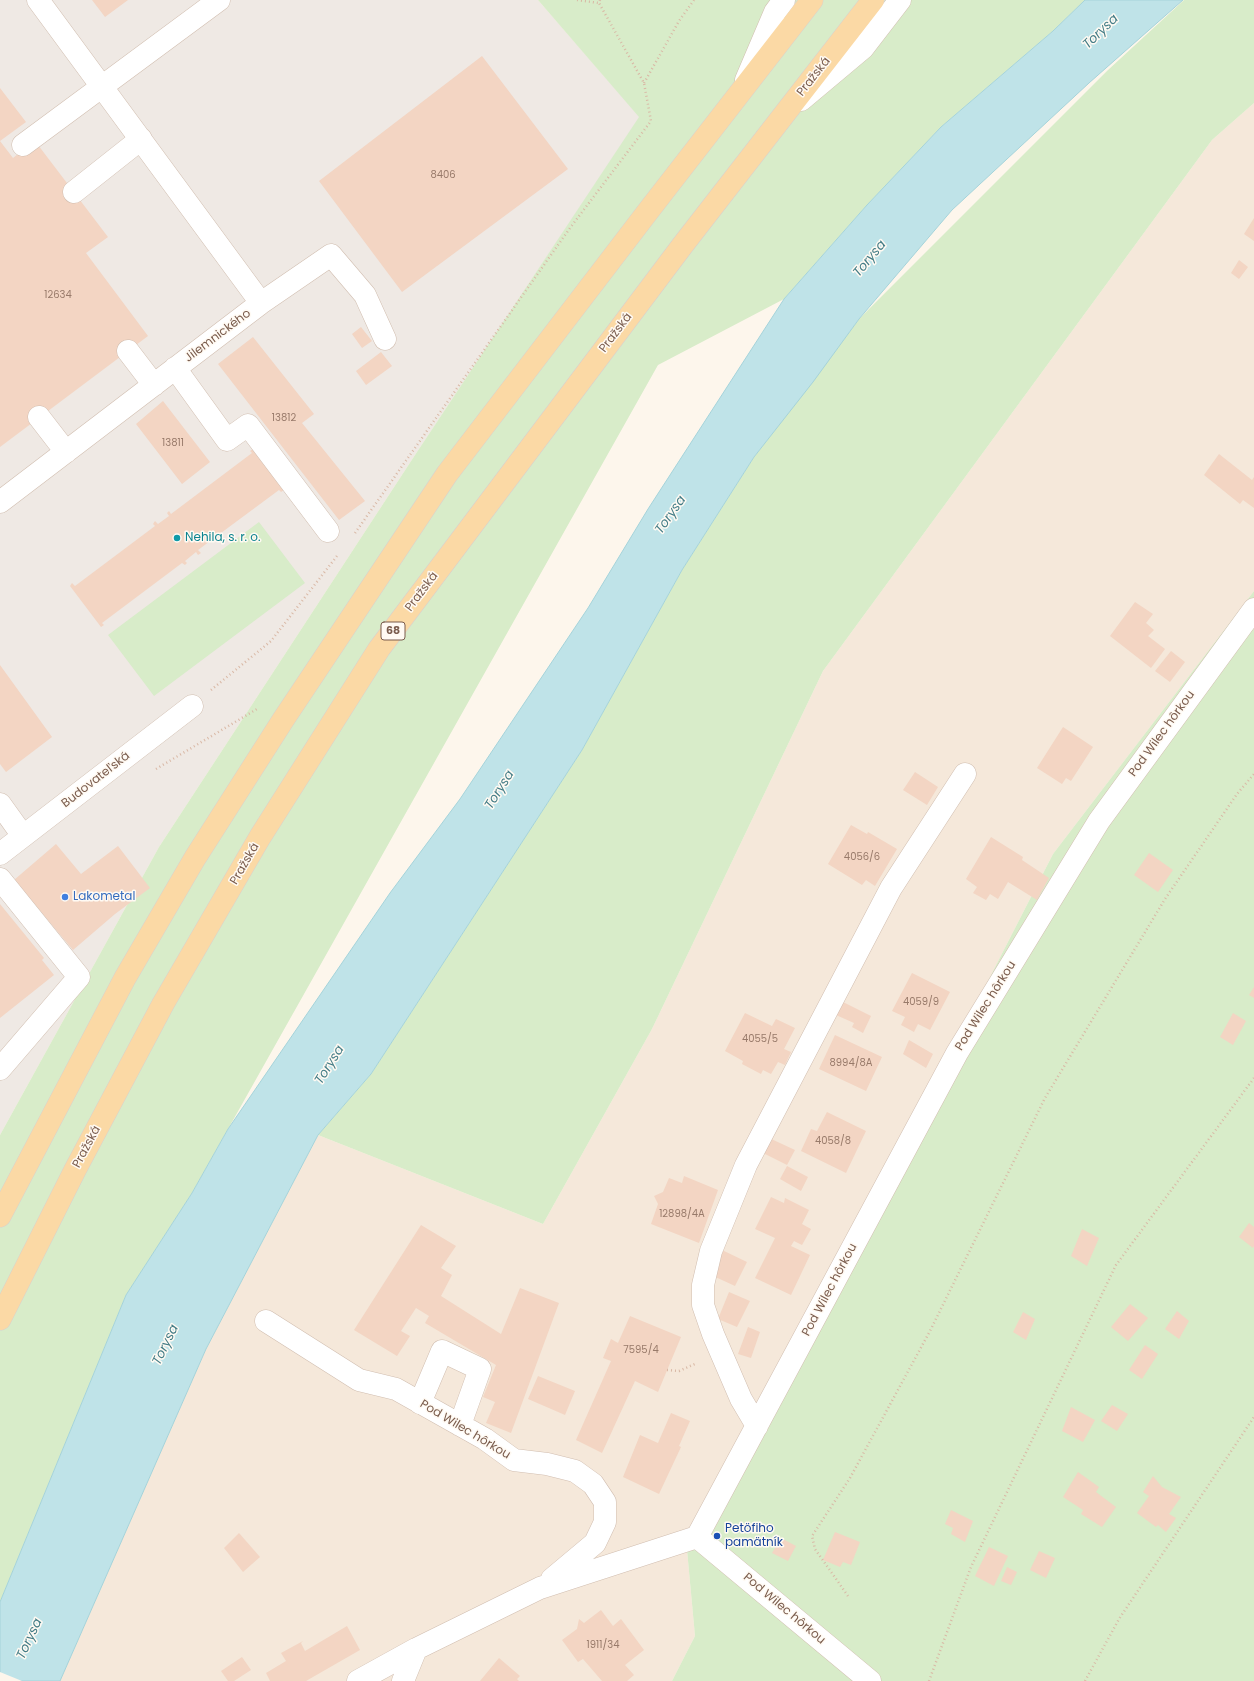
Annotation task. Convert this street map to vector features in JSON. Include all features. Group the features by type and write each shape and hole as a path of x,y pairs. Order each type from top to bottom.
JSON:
{"main road":[{"path":"0,1216 124,978 195,858 283,720 447,474 812,0"},
{"name":"Pražská","path":"0,1319 75,1170 164,1004 260,837 379,649 593,364 873,0"}],"street":[{"name":"Jilemnického","path":"0,502 261,303 38,0"},
{"path":"740,93 775,12 784,0"},
{"path":"784,115 863,48 900,0"},
{"path":"23,145 102,87 214,1"},
{"path":"74,192 141,139"},
{"path":"261,303 331,255 365,295 385,339"},
{"path":"128,351 154,385"},
{"path":"175,368 227,440 248,425 328,531"},
{"path":"39,417 66,452"},
{"name":"Pod Wilec hôrkou","path":"358,1681 416,1649 540,1588 697,1537 957,1053 1099,821 1254,609"},
{"name":"Budovateľská","path":"0,854 192,706"},
{"path":"757,1426 741,1399 703,1305 703,1284 711,1251 746,1165 891,888 965,774"},
{"path":"0,804 23,836"},
{"path":"0,879 79,977 0,1069"},
{"name":"Pod Wilec hôrkou","path":"266,1321 359,1380 396,1389 485,1440 514,1460 547,1464 575,1471 593,1484 605,1502 605,1522 595,1543 540,1588"},
{"path":"420,1403 442,1351 480,1369 460,1425"},
{"name":"Pod Wilec hôrkou","path":"697,1537 870,1681"},
{"path":"403,1681 416,1649"}],"path":[{"path":"352,537 570,228 651,121 644,83 599,2 577,0"},
{"path":"644,83 679,21 694,0"},
{"path":"192,706 271,641 338,555"},
{"path":"848,1596 815,1549 812,1536 850,1478 930,1331 1045,1098 1165,899 1237,794 1254,774"},
{"path":"929,1681 971,1567 1116,1265 1254,1078"},
{"path":"667,1370 679,1371 693,1366 720,1350"},
{"path":"1085,1681 1118,1619 1254,1417"}],"shaded area":[{"path":"0,0 538,0 640,117 415,455 159,847 0,1135"},
{"path":"1254,103 1254,591 1053,854 846,1258 686,1539 695,1636 672,1681 60,1681 206,1349 318,1135 543,1224 652,1029 823,671 1212,140"}],"green space":[{"path":"538,0 1085,0 1053,31 941,127 867,205 784,299 658,365 192,1193 126,1295 0,1602 0,1135 159,847 415,455 639,117"},
{"path":"1184,0 1254,0 1254,103 1212,140 823,671 652,1029 543,1224 318,1135 371,1074 582,750 682,570 754,457 859,319 1108,70"},
{"path":"259,522 305,583 154,696 108,635"},
{"path":"1254,591 1254,1681 672,1681 695,1636 686,1539 846,1258 1053,854"}],"water":[{"name":"Torysa","path":"1085,0 1183,0 1089,83 952,210 859,319 813,382 754,457 682,570 582,750 371,1074 318,1135 206,1349 60,1681 0,1681 0,1602 126,1295 192,1193 228,1129 390,893 460,799 588,608 648,509 784,299 867,205 941,127 1053,31"}],"pier":[{"path":"0,1672 22,1681 0,1681"}],"building":[{"path":"92,0 128,0 105,17"},
{"path":"482,56 568,169 402,292 319,181"},
{"path":"0,88 26,122 0,141"},
{"path":"0,141 13,158 35,141 108,237 86,253 148,336 0,447"},
{"path":"1254,218 1254,241 1244,234"},
{"path":"1239,260 1248,267 1239,279 1231,273"},
{"path":"361,327 372,341 362,348 352,334"},
{"path":"253,337 314,414 302,423 365,501 339,520 218,364"},
{"path":"381,352 392,366 366,385 356,371"},
{"path":"163,401 210,462 182,484 136,424"},
{"name":"Nehila, s. r. o.","path":"253,449 284,490 281,492 279,490 198,550 201,553 198,555 196,552 185,561 187,563 185,565 182,563 102,623 104,625 101,627 70,586 72,583 75,586 155,526 153,524 155,521 158,524 169,516 167,513 169,511 171,514 252,453 250,451"},
{"path":"1219,454 1252,480 1254,477 1254,508 1243,500 1240,504 1204,475"},
{"path":"1135,602 1153,614 1146,623 1154,630 1148,636 1165,649 1151,668 1110,636"},
{"path":"1171,651 1185,662 1170,682 1155,671"},
{"path":"0,665 52,737 6,772 0,764"},
{"path":"1063,727 1093,747 1071,781 1066,778 1062,784 1037,768"},
{"path":"915,772 938,787 927,805 903,790"},
{"path":"851,825 867,834 868,832 897,849 875,886 866,880 862,885 828,864"},
{"path":"991,837 1023,857 1022,860 1049,878 1037,900 1008,882 998,899 990,894 986,900 973,893 977,887 966,879"},
{"name":"Lakometal","path":"56,844 81,874 118,846 150,888 115,914 73,950 14,880"},
{"path":"1149,853 1173,870 1158,892 1134,875"},
{"path":"0,904 44,958 42,960 54,975 0,1018"},
{"path":"912,973 950,992 930,1030 918,1024 914,1032 901,1025 905,1017 892,1011"},
{"path":"1254,987 1254,998 1249,995"},
{"path":"843,1002 871,1016 863,1033 852,1027 854,1023 836,1015"},
{"path":"745,1013 772,1026 776,1019 795,1028 784,1049 791,1052 785,1065 778,1062 771,1074 763,1070 761,1074 742,1064 743,1061 725,1051"},
{"path":"1233,1013 1246,1021 1233,1045 1220,1037"},
{"path":"835,1035 882,1057 866,1091 819,1069"},
{"path":"909,1040 933,1054 926,1068 903,1054"},
{"path":"827,1112 866,1131 846,1173 801,1151 811,1129 817,1131"},
{"path":"767,1137 795,1150 787,1165 761,1152"},
{"path":"787,1166 808,1177 801,1191 780,1179"},
{"path":"684,1176 718,1190 699,1243 651,1224 658,1204 654,1196 663,1192 669,1178 682,1183"},
{"path":"771,1197 784,1203 785,1198 809,1210 802,1224 811,1229 802,1245 794,1241 791,1246 810,1255 791,1295 755,1278 775,1238 755,1229"},
{"path":"1249,1223 1254,1227 1253,1248 1239,1237"},
{"path":"421,1225 456,1246 441,1268 452,1275 441,1296 501,1334 520,1288 559,1303 511,1433 486,1423 495,1402 483,1397 496,1365 425,1323 429,1316 416,1308 401,1331 410,1336 397,1356 354,1330"},
{"path":"1082,1229 1099,1238 1087,1266 1071,1256"},
{"path":"722,1250 747,1262 735,1286 711,1275"},
{"path":"729,1292 750,1301 737,1327 718,1319"},
{"path":"1130,1304 1148,1318 1128,1341 1111,1327"},
{"path":"1177,1311 1189,1321 1179,1339 1165,1329"},
{"path":"1023,1312 1035,1319 1026,1340 1013,1332"},
{"path":"630,1316 681,1337 658,1392 635,1381 602,1453 576,1440 611,1361 603,1358 611,1339 618,1343"},
{"path":"748,1327 760,1332 751,1358 738,1354"},
{"path":"1145,1345 1158,1354 1142,1379 1129,1370"},
{"path":"538,1376 575,1391 565,1415 528,1399"},
{"path":"1112,1405 1128,1414 1117,1431 1101,1421"},
{"path":"1071,1407 1095,1420 1083,1442 1062,1431"},
{"path":"671,1413 690,1421 679,1446 681,1447 659,1494 623,1477 640,1435 658,1443"},
{"path":"1078,1472 1099,1487 1096,1492 1116,1507 1102,1527 1081,1514 1083,1510 1063,1497"},
{"path":"1153,1476 1162,1487 1181,1497 1169,1514 1176,1518 1166,1532 1158,1525 1156,1527 1137,1513 1149,1496 1143,1492"},
{"path":"951,1510 973,1521 965,1542 951,1534 953,1528 945,1524"},
{"path":"835,1532 860,1542 851,1565 843,1562 840,1567 823,1560"},
{"path":"239,1533 260,1557 243,1572 224,1548"},
{"path":"781,1538 796,1546 788,1561 772,1553"},
{"path":"989,1547 1008,1556 994,1586 975,1576"},
{"path":"1039,1551 1055,1558 1046,1578 1030,1570"},
{"path":"1007,1567 1017,1572 1011,1585 1001,1581"},
{"path":"601,1610 613,1626 621,1619 644,1650 625,1665 634,1675 627,1681 602,1681 583,1659 578,1662 562,1640 577,1629 579,1619 584,1623"},
{"path":"347,1626 360,1650 306,1681 270,1681 266,1673 286,1661 281,1653 303,1641 301,1643 305,1651"},
{"path":"242,1657 251,1670 234,1681 228,1681 221,1671"},
{"path":"499,1658 520,1676 517,1679 519,1681 480,1681"}],"place":[{"name":"Nehila, s. r. o.","path":"177,538"},
{"name":"Lakometal","path":"65,897"},
{"name":"Petöfiho pamätník","path":"717,1536"}]}
